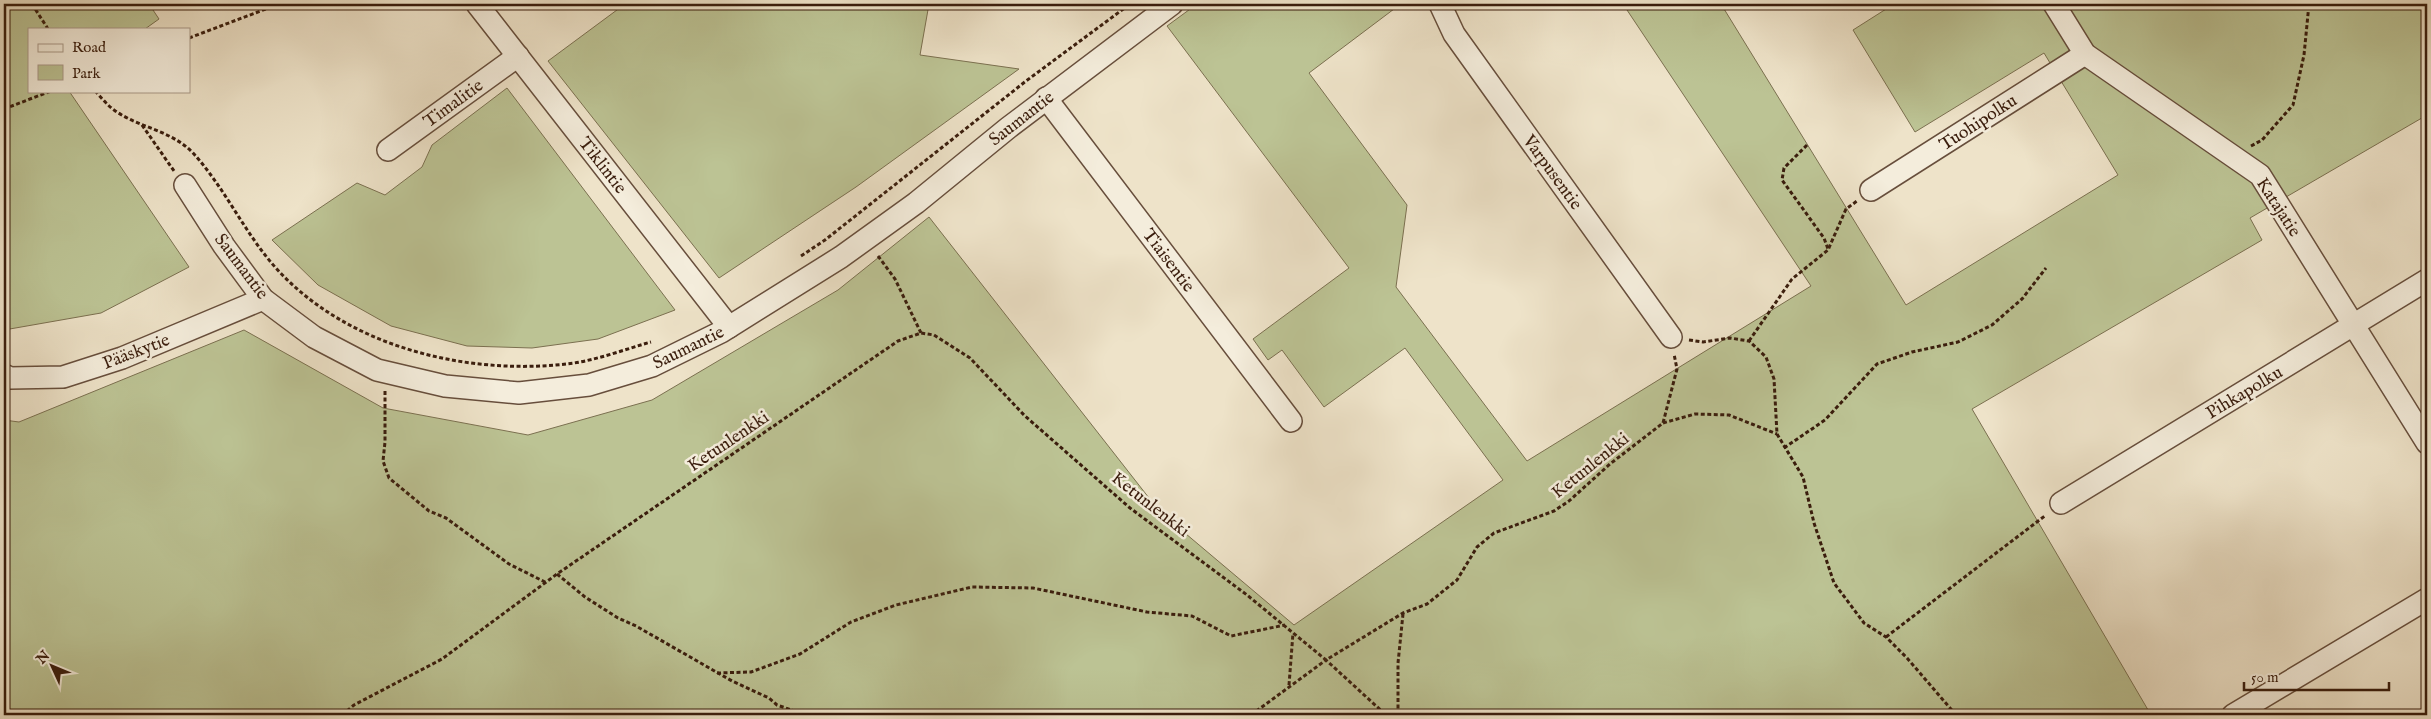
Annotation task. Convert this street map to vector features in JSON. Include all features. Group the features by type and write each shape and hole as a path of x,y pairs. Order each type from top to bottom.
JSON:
{"street":[{"name":"Tiklintie","path":"477,4 729,327"},
{"name":"Saumantie","path":"185,185 224,246 263,299 314,337 385,372 445,386 519,393 589,385 652,366 729,327 841,257 916,203 1046,98 1172,4"},
{"name":"Varpusentie","path":"1440,4 1454,34 1671,337"},
{"name":"Katajatie","path":"2054,4 2085,54 2260,175 2427,443"},
{"name":"Tuohipolku","path":"1871,190 2085,54"},
{"name":"Timalitie","path":"388,150 518,56"},
{"name":"Tiaisentie","path":"1046,98 1292,421"},
{"name":"Pihkapolku","path":"2061,503 2427,280"},
{"name":"Pääskytie","path":"4,376 10,378 63,377 122,358 263,299"},
{"path":"2233,715 2427,599"}],"path":[{"path":"32,4 47,28"},
{"path":"190,38 279,4"},
{"path":"800,257 1026,81 1130,4"},
{"path":"2233,157 2262,140 2293,105 2304,55 2309,4"},
{"path":"4,109 49,92"},
{"path":"97,92 114,110 181,142 193,153 215,181 274,266 302,295 358,329 407,348 446,359 522,367 575,362 655,341"},
{"path":"142,124 185,185"},
{"path":"1807,145 1784,168 1782,180 1824,238 1828,250"},
{"path":"1749,341 1792,279 1828,250 1846,209 1871,190"},
{"path":"866,239 895,278 921,333"},
{"path":"1784,448 1825,420 1877,364 1912,352 1958,342 1992,325 2022,299 2046,268"},
{"name":"Ketunlenkki","path":"342,715 354,705 442,659 545,582 898,341 921,333 934,335 970,358 1025,416 1130,508 1240,589 1326,660 1403,613 1427,604 1457,580 1477,547 1494,533 1554,511 1570,501 1610,464 1662,423"},
{"path":"1662,423 1677,369 1671,337 1703,342 1730,338 1749,341 1766,357 1774,379 1777,434 1803,477 1814,523 1834,583 1864,623 1886,637 1956,715"},
{"path":"385,372 385,442 382,461 389,478 414,500 446,518 509,564 545,582"},
{"path":"1662,423 1695,414 1729,415 1777,434"},
{"path":"1886,637 2061,503"},
{"path":"557,574 585,597 618,618 636,626 717,672 748,686 784,708 806,715"},
{"path":"717,672 751,672 800,654 851,622 896,605 972,587 1033,588 1147,612 1192,616 1231,636 1284,625"},
{"path":"1398,715 1398,663 1403,613"},
{"path":"1289,686 1293,633"},
{"path":"1251,715 1326,660 1386,715"}],"green space":[{"path":"4,4 149,4 159,19 146,28 28,28 28,92 70,92 189,267 101,313 4,330"},
{"path":"625,4 929,4 920,55 1019,69 856,187 719,278 548,61"},
{"path":"1197,4 1398,4 1398,6 1309,73 1407,205 1396,287 1527,461 1811,286 1623,4 1721,4 1906,305 2118,175 2044,53 1915,132 1853,30 1894,4 2427,4 2427,115 2250,218 2262,240 1972,409 2151,715 4,715 4,420 19,422 244,330 383,408 528,435 652,400 838,290 929,217 1160,512 1294,625 1503,480 1405,348 1324,407 1282,350 1268,360 1253,339 1349,268 1167,26"},
{"path":"507,88 675,310 598,339 532,348 467,346 391,326 318,285 272,240 357,183 385,195 422,167 432,145"}]}
